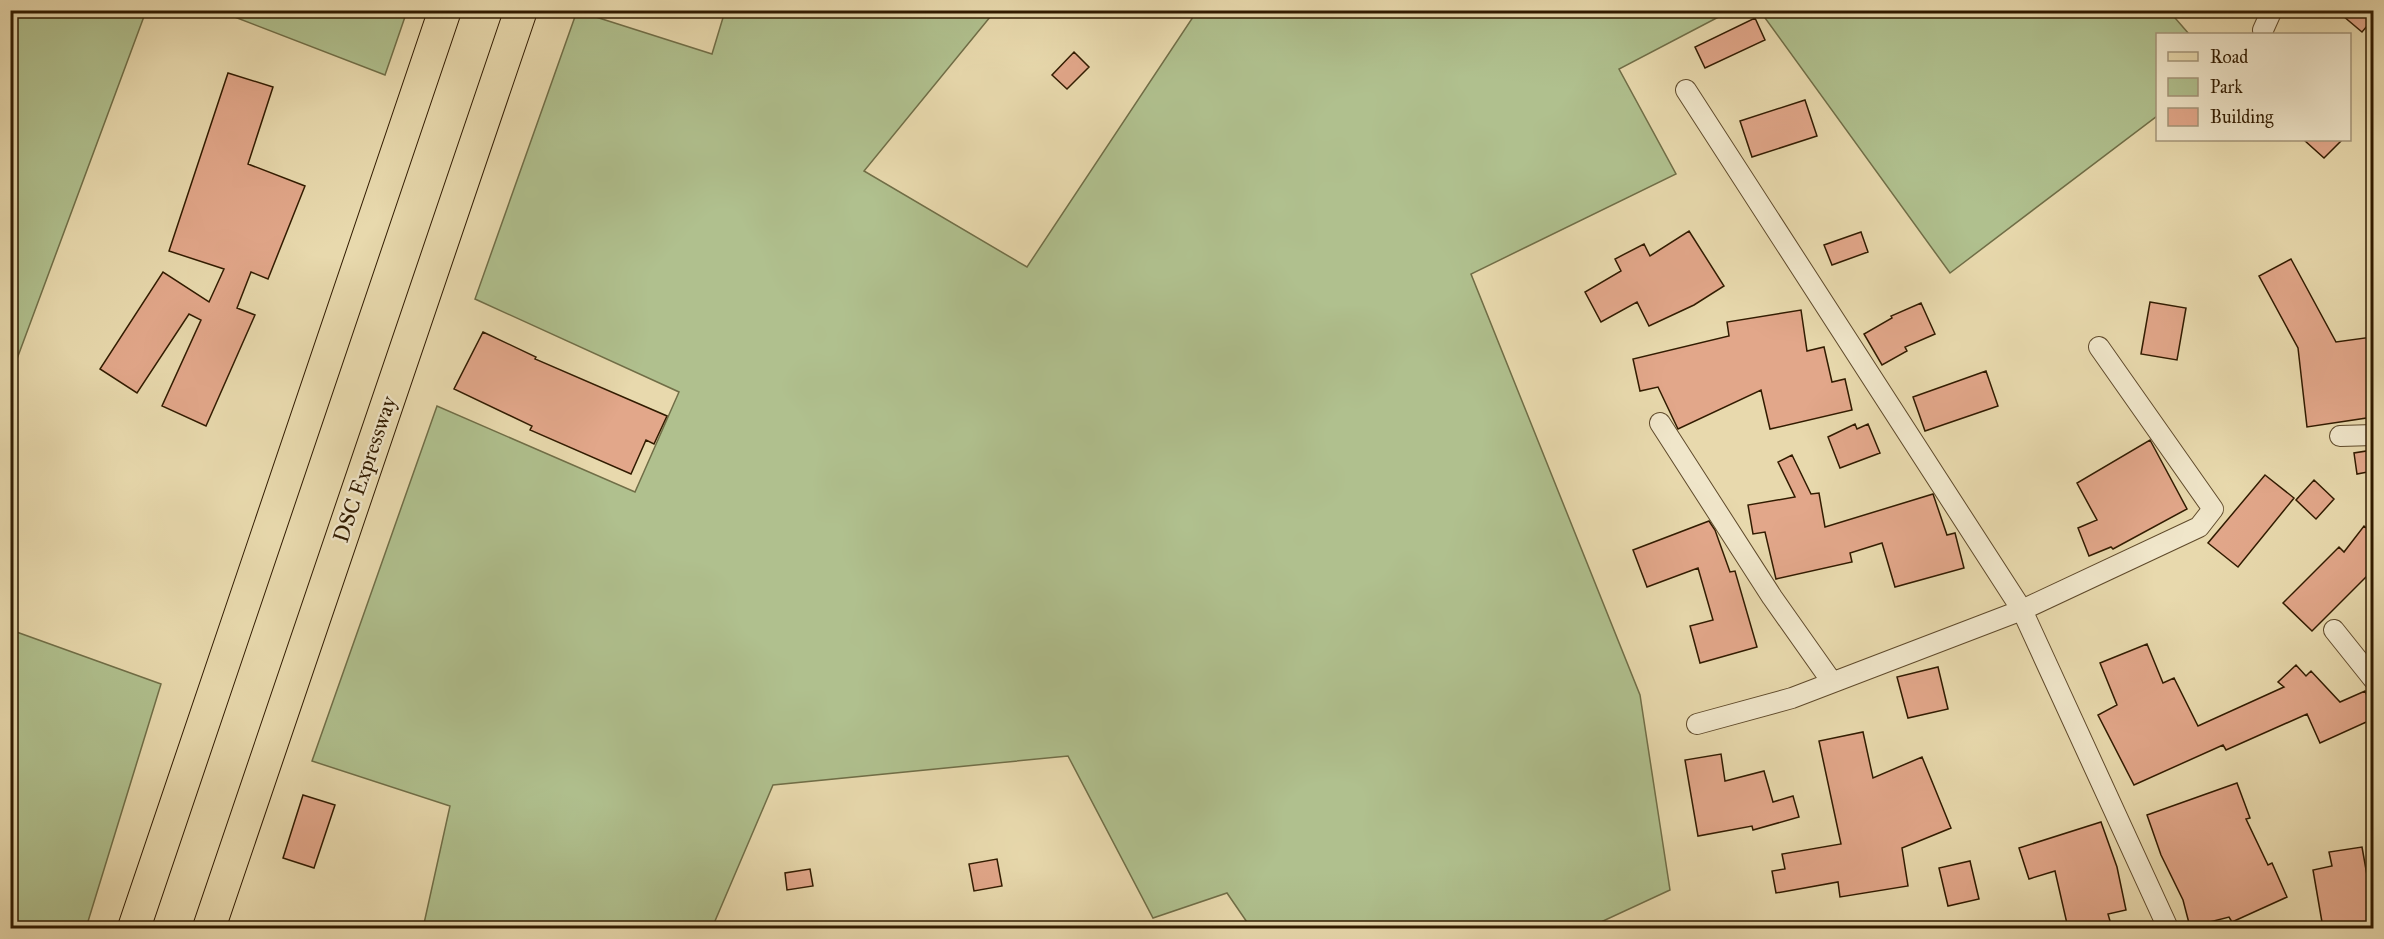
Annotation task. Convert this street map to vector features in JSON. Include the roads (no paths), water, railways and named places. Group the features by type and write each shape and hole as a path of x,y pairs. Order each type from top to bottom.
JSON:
{"main road":[{"path":"134,928 445,10"},
{"name":"DSC Expressway","path":"209,928 521,10"}],"street":[{"path":"2264,30 2272,10"},
{"path":"1686,90 2022,610 2168,928"},
{"path":"1697,724 1792,698 2022,610 2199,527 2213,509 2099,346"},
{"path":"1660,423 1772,597 1832,682"},
{"path":"2340,436 2373,435"},
{"path":"2334,630 2373,680"}]}
